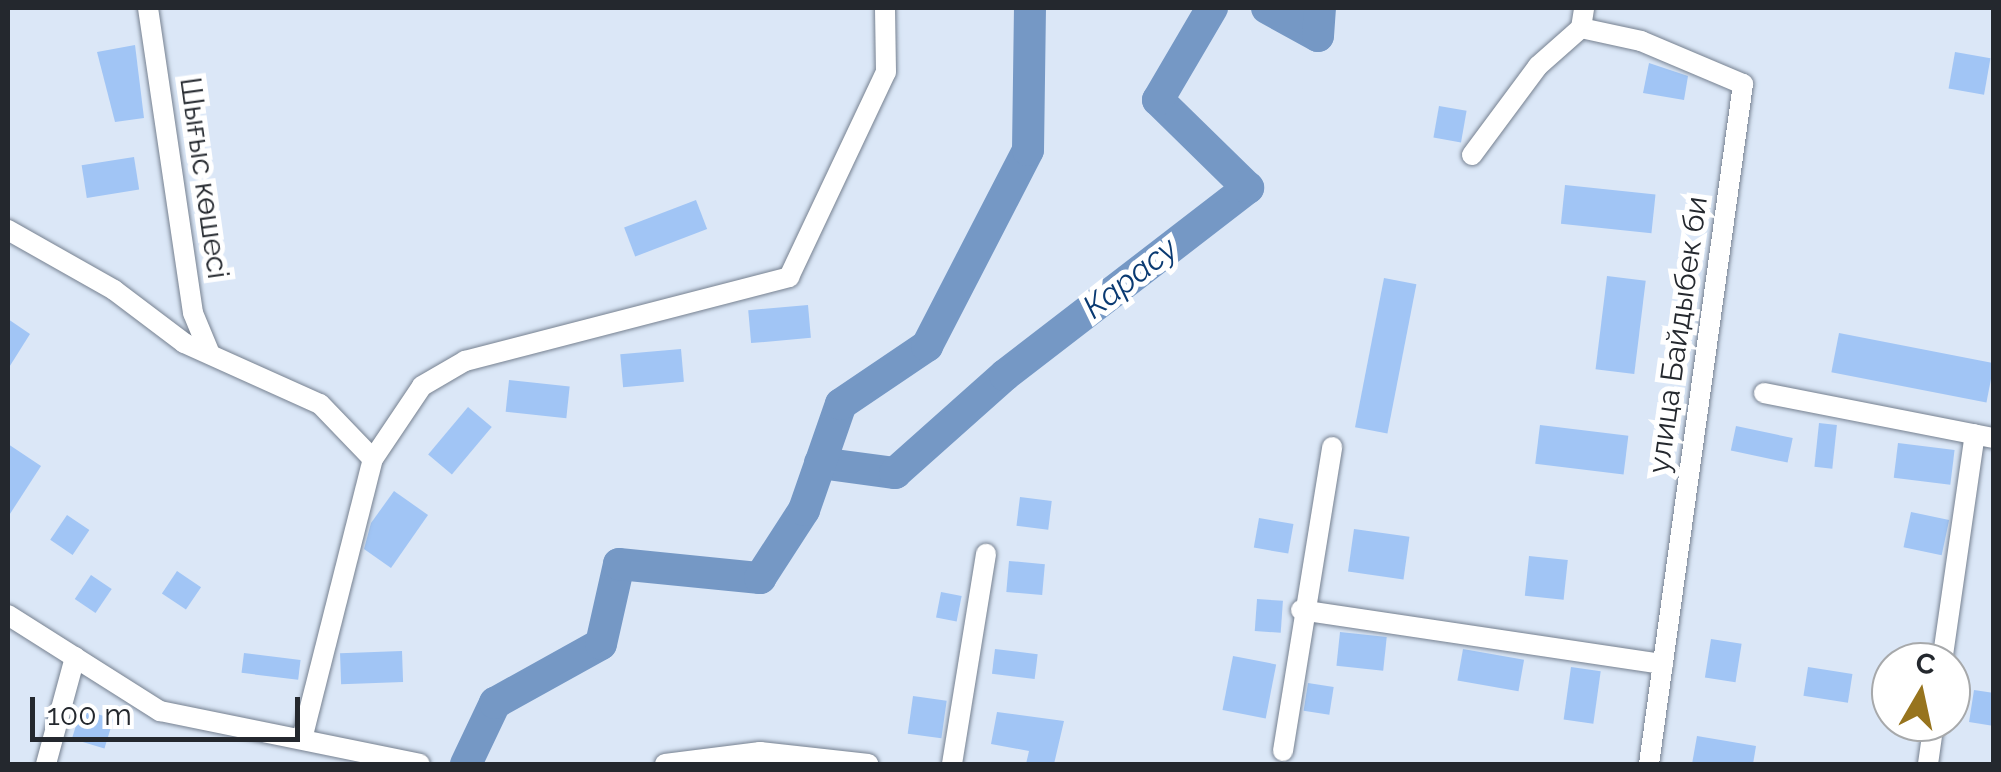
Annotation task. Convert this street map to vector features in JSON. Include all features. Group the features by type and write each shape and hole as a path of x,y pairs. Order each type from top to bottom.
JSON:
{"street":[{"name":"Шығыс көшесі","path":"148,8 193,313 210,354"},
{"path":"302,739 372,459 440,370 789,276 886,72 885,8"},
{"path":"1472,155 1538,66 1583,18"},
{"name":"улица Байдыбек би","path":"1583,18 1743,84 1650,764"},
{"path":"8,230 210,354 320,404 372,459"},
{"path":"1764,393 1984,436 1946,642"},
{"path":"1283,751 1301,610 1332,447"},
{"path":"952,764 986,554"},
{"path":"1301,610 1663,664"},
{"path":"8,615 160,711 420,764"},
{"path":"46,764 74,657"},
{"path":"677,764 760,752 868,764"}],"building":[{"path":"135,45 144,118 115,122 97,52"},
{"path":"1955,52 1990,58 1984,95 1949,88"},
{"path":"1649,63 1688,76 1684,100 1643,93"},
{"path":"1439,106 1467,111 1461,142 1433,138"},
{"path":"134,157 139,190 87,198 82,165"},
{"path":"1565,185 1656,195 1651,233 1561,224"},
{"path":"696,200 707,229 635,257 624,228"},
{"path":"1607,276 1646,281 1634,374 1596,369"},
{"path":"1384,278 1416,284 1387,434 1355,427"},
{"path":"808,305 811,338 751,343 748,310"},
{"path":"8,319 30,334 8,369"},
{"path":"1839,333 1994,363 1986,402 1831,372"},
{"path":"681,349 684,382 623,387 620,354"},
{"path":"509,380 570,386 566,418 506,412"},
{"path":"468,407 492,427 452,474 428,454"},
{"path":"1819,423 1837,425 1832,469 1814,467"},
{"path":"1540,425 1628,436 1624,475 1535,464"},
{"path":"1736,426 1793,438 1788,463 1731,450"},
{"path":"1898,443 1955,450 1950,485 1894,478"},
{"path":"8,444 41,466 8,517"},
{"path":"394,491 428,515 391,568 364,549 371,523"},
{"path":"1020,497 1052,501 1048,530 1016,526"},
{"path":"1911,512 1949,520 1942,555 1904,547"},
{"path":"67,515 89,530 73,555 50,540"},
{"path":"1259,518 1293,524 1288,554 1254,548"},
{"path":"1354,529 1409,537 1403,579 1348,572"},
{"path":"1529,556 1568,560 1564,600 1525,596"},
{"path":"1009,561 1045,564 1042,595 1006,592"},
{"path":"177,571 201,587 186,610 162,593"},
{"path":"91,575 112,589 96,613 75,599"},
{"path":"941,592 962,596 957,622 936,618"},
{"path":"1257,599 1283,601 1281,633 1255,631"},
{"path":"1340,632 1387,637 1383,671 1336,666"},
{"path":"1711,639 1742,644 1736,682 1705,678"},
{"path":"995,649 1038,654 1035,679 992,674"},
{"path":"1463,649 1524,660 1519,691 1457,681"},
{"path":"402,651 403,682 341,684 340,653"},
{"path":"244,653 301,660 298,680 242,673"},
{"path":"1233,656 1276,664 1266,718 1223,710"},
{"path":"1571,667 1601,671 1593,724 1564,719"},
{"path":"1808,667 1852,674 1848,703 1803,696"},
{"path":"1308,683 1334,687 1329,715 1304,711"},
{"path":"1974,690 1994,693 1994,726 1971,722"},
{"path":"913,696 947,701 941,738 908,734"},
{"path":"81,709 114,719 104,749 72,739"},
{"path":"997,712 1064,721 1054,764 1026,764 1029,751 991,744"},
{"path":"1697,736 1756,746 1753,764 1692,764"}],"waterway":[{"path":"466,764 495,703 601,644 619,564 760,578 804,510 841,404 927,346 1028,150 1030,8"},
{"name":"Карасу","path":"820,463 895,473 1005,375 1248,188 1158,100 1212,8"},
{"name":"Карасу","path":"1267,8 1318,36 1320,8"}]}
